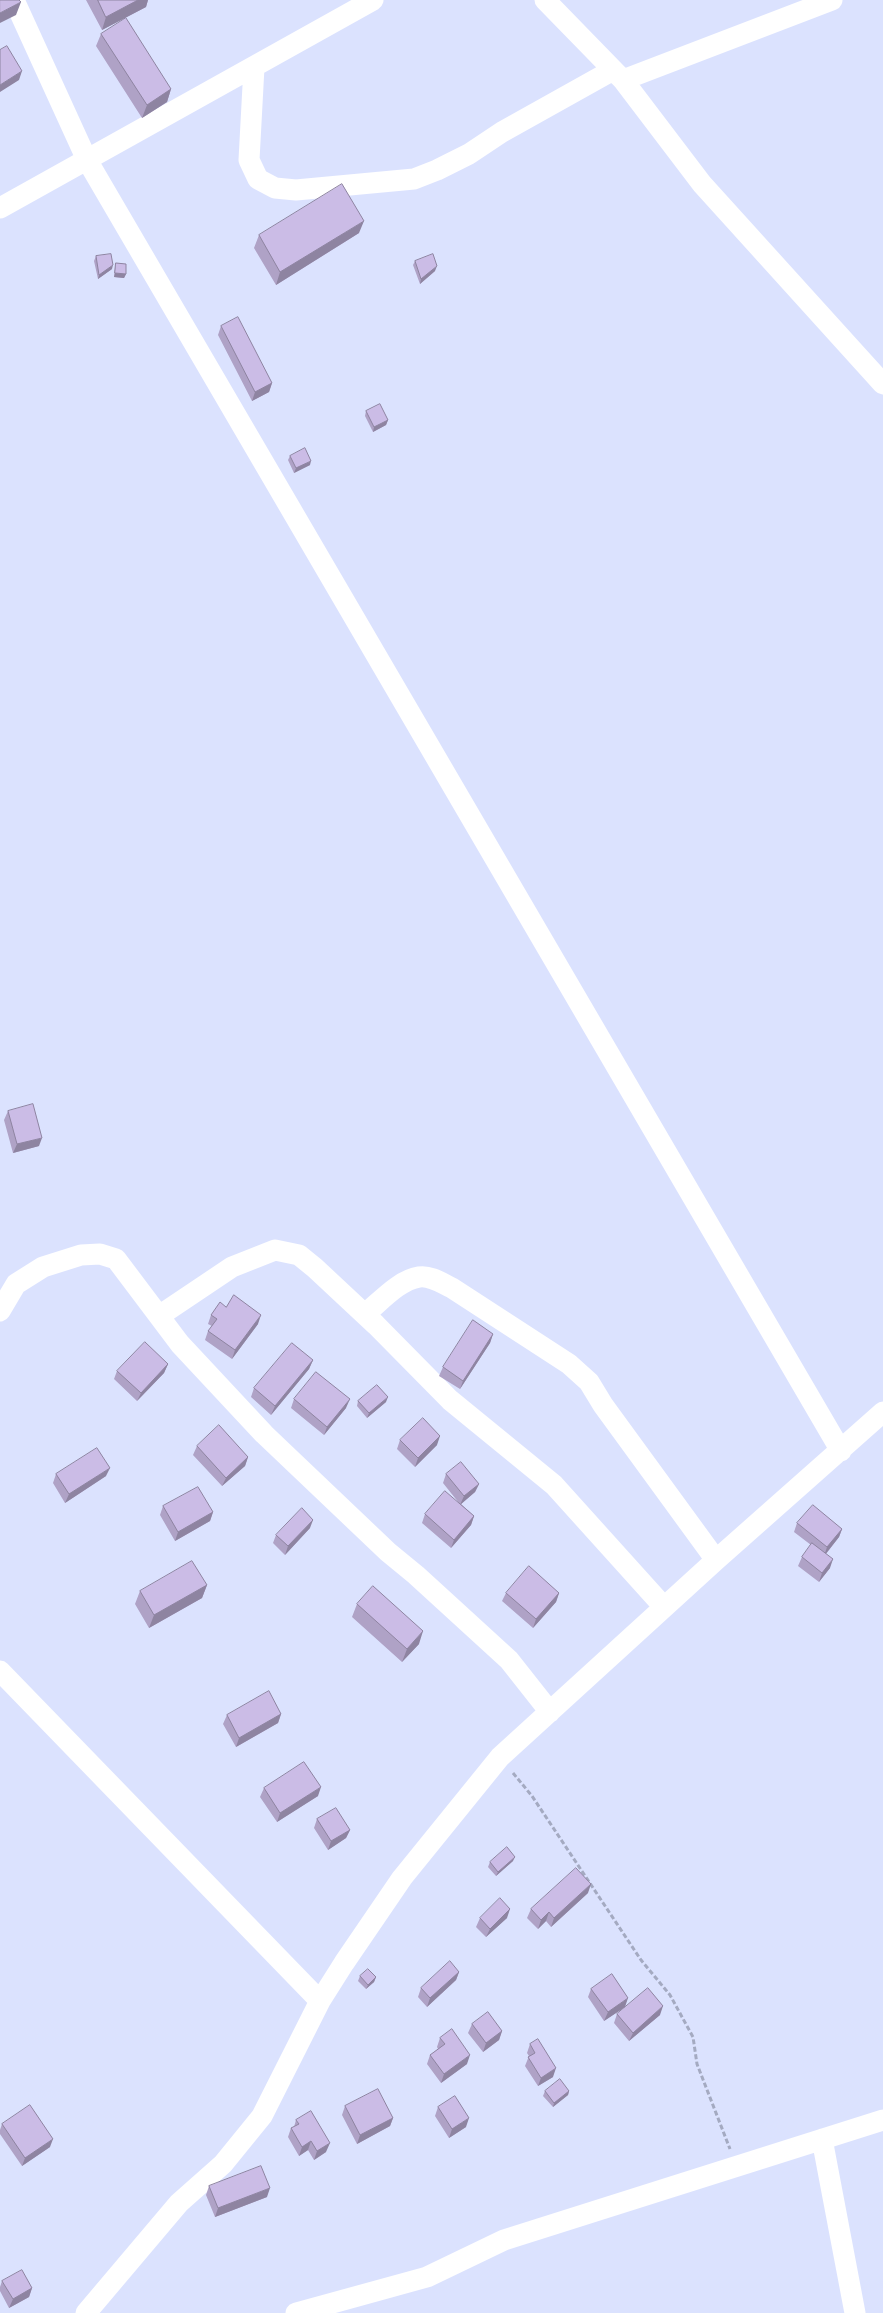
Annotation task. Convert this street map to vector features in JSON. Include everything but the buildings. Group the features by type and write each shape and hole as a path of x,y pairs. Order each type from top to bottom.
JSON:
{"street":[{"path":"14,0 87,160 842,1451"},
{"path":"0,208 373,0"},
{"path":"546,0 618,75 702,184 883,384"},
{"path":"254,67 249,160 258,179 275,188 296,190 414,179 469,154 502,132 618,75 832,0"},
{"path":"159,1316 232,1267 275,1250 299,1255 316,1268 365,1314 450,1400 554,1485 664,1607"},
{"path":"0,1311 16,1284 43,1266 81,1255 100,1254 116,1259 180,1344 264,1434 388,1552 509,1660 550,1712"},
{"path":"365,1314 405,1282 420,1277 434,1279 452,1288 569,1364 589,1382 603,1405 716,1560"},
{"path":"86,2313 179,2203 223,2164 262,2116 320,2001 402,1878 500,1757 716,1560 842,1451 883,1412"},
{"path":"0,1671 320,2001"},
{"path":"296,2313 428,2277 504,2240 883,2120"},
{"path":"822,2139 855,2313"}],"path":[{"path":"500,1757 532,1796 641,1960 670,1995 693,2037 697,2064 737,2166"}]}
